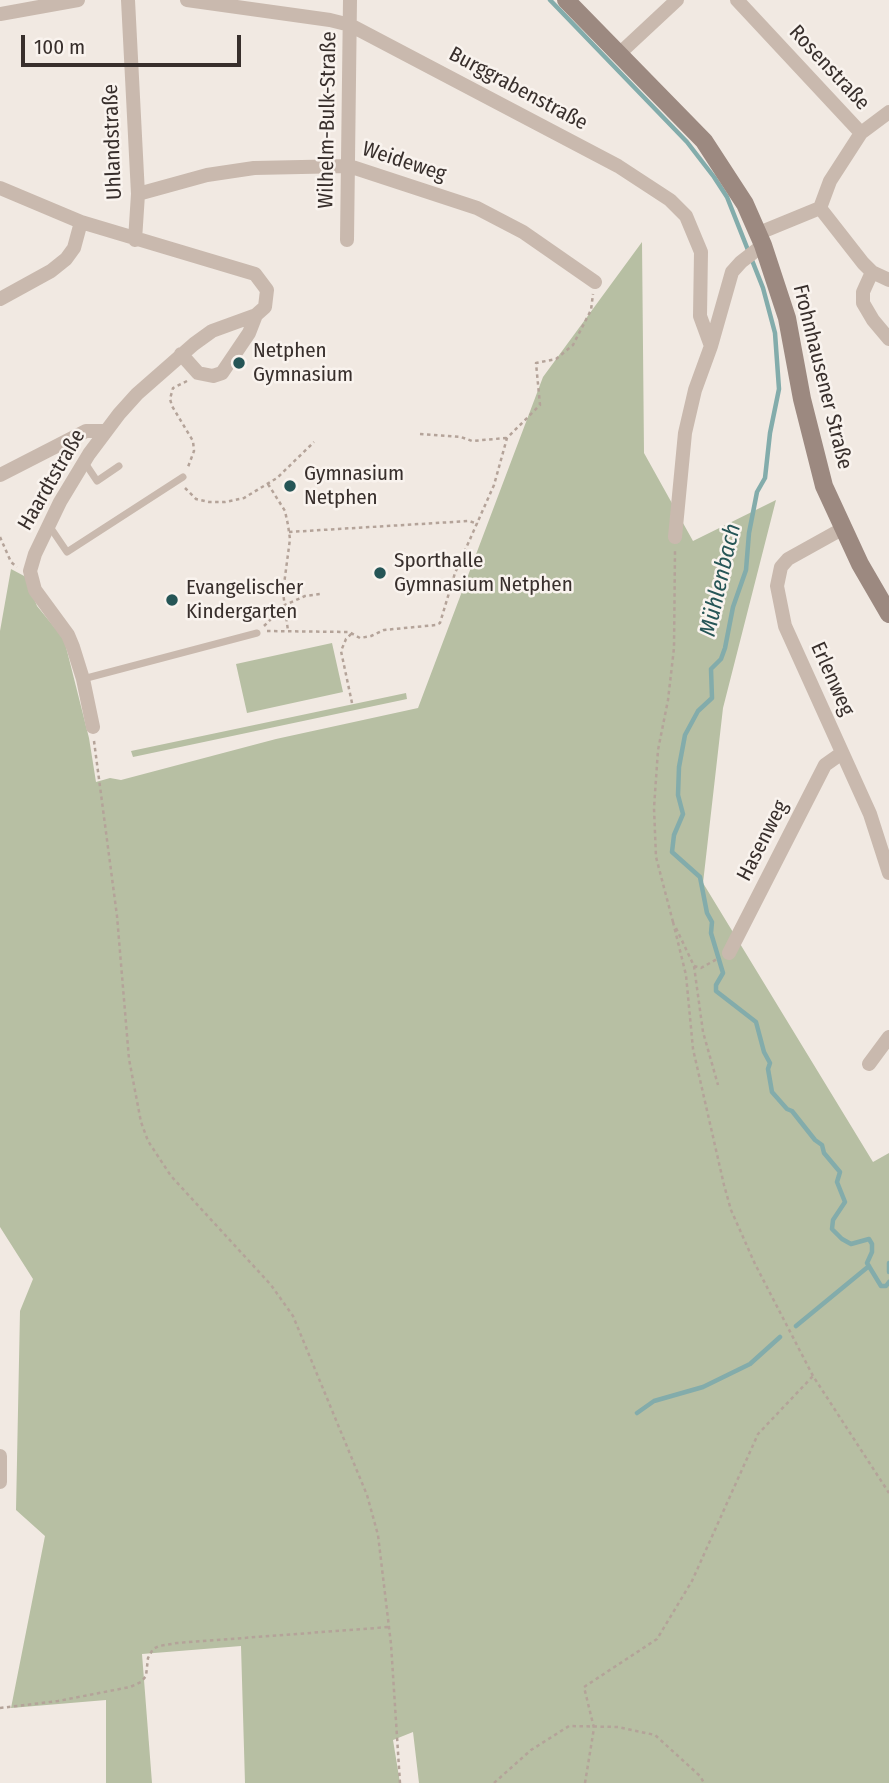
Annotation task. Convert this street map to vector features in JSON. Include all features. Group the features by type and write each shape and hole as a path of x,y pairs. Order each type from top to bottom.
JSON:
{"main road":[{"name":"Frohnhausener Straße","path":"566,0 716,156 745,204 761,239 788,318 802,399 824,486 842,529 889,614"}],"street":[{"path":"0,15 78,0"},
{"name":"Uhlandstraße","path":"128,0 138,194 135,240"},
{"name":"Burggrabenstraße","path":"187,0 350,25 618,166 670,200 686,216 701,252 700,316 711,346"},
{"name":"Wilhelm-Bulk-Straße","path":"347,240 350,0"},
{"path":"619,54 677,0"},
{"name":"Rosenstraße","path":"737,0 861,134"},
{"path":"675,537 685,433 695,390 711,346 732,272 761,239 820,208 830,181 861,134 889,112"},
{"name":"Weideweg","path":"138,194 207,175 254,168 349,166 477,208 523,232 595,282"},
{"path":"0,188 81,222 255,274 267,290 265,307 257,315 222,373 213,376 198,373 181,354"},
{"path":"820,208 872,272 889,280"},
{"path":"0,299 51,271 66,259 74,248 81,222"},
{"path":"872,272 863,292 863,303 889,339"},
{"name":"Haardtstraße","path":"30,571 34,554 48,524 84,463 105,431 137,394 181,354 212,331 257,315"},
{"path":"0,475 86,430 105,431"},
{"name":"Erlenweg","path":"842,529 788,559 781,567 777,586 785,626 870,814 889,873"},
{"path":"30,571 35,590 68,635 83,679 93,727"},
{"name":"Hasenweg","path":"729,953 825,765 842,753"},
{"path":"869,1064 889,1037"},
{"path":"0,1456 0,1482"}],"lane":[{"path":"84,463 97,481 120,466"},
{"path":"48,524 67,552 180,479"},
{"path":"83,679 257,633"}],"path":[{"path":"257,633 274,630 352,633 360,638 384,629 436,625 440,622 455,573 494,485 507,438 540,405 536,363 556,359 573,345 591,310 595,282"},
{"path":"198,373 173,388 170,393 172,406 193,441 194,451 180,479 197,499 225,502 244,498 277,478 314,442"},
{"path":"420,434 461,437 472,442 507,438"},
{"path":"268,484 285,511 289,532 283,592 288,631"},
{"path":"289,532 469,521 479,524"},
{"path":"0,537 11,562 18,568 30,571"},
{"path":"675,537 674,648 668,701 658,750 654,808 656,857 686,975 693,1049 731,1210 755,1264 813,1376 889,1493"},
{"path":"257,633 285,605 305,596 320,594"},
{"path":"352,633 341,651 352,704"},
{"path":"93,727 117,916 129,1059 141,1122 148,1141 171,1176 271,1286 293,1315 333,1409 372,1510 378,1535 397,1709 401,1783"},
{"path":"673,922 694,966 704,1032 718,1085"},
{"path":"694,966 701,968 729,953"},
{"path":"585,1783 594,1728 584,1687 657,1639 692,1581 758,1434 813,1376"},
{"path":"0,1709 130,1687 141,1682 146,1676 148,1658 153,1649 159,1646 389,1627"},
{"path":"494,1783 531,1750 569,1726 618,1727 655,1735 700,1776 704,1783"}],"green space":[{"path":"642,242 644,453 693,541 776,500 723,708 703,883 873,1162 889,1153 889,1783 419,1783 413,1732 393,1740 400,1783 245,1783 241,1646 142,1654 152,1783 106,1783 106,1700 11,1708 45,1536 16,1510 20,1311 33,1279 0,1227 0,631 11,569 26,577 37,606 64,639 89,738 96,782 110,778 121,780 276,739 418,708 543,377"},
{"path":"332,643 343,692 247,713 236,664"},
{"path":"406,693 407,699 133,757 131,751"}],"waterway":[{"name":"Mühlenbach","path":"550,0 687,142 714,177 727,197 763,288 775,333 779,389 765,478 757,492 749,533 746,570 733,607 725,648 721,659 711,669 712,698 698,711 685,735 679,767 678,795 683,814 674,835 672,852 700,877 707,913 712,922 711,933 723,973 716,985 716,991 756,1022 764,1052 770,1063 768,1069 772,1092 822,1145 824,1153 840,1172 837,1182 845,1202 833,1220 832,1229 851,1244 869,1239 872,1252 867,1263 881,1286 886,1286 889,1282"},
{"name":"Mühlenbach","path":"889,1263 889,1272"},
{"path":"796,1326 869,1266"},
{"path":"637,1413 654,1401 703,1387 750,1364 780,1337"}],"place":[{"name":"Netphen Gymnasium","path":"239,363"},
{"name":"Gymnasium Netphen","path":"290,486"},
{"name":"Sporthalle Gymnasium Netphen","path":"380,573"},
{"name":"Evangelischer Kindergarten","path":"172,600"}]}
